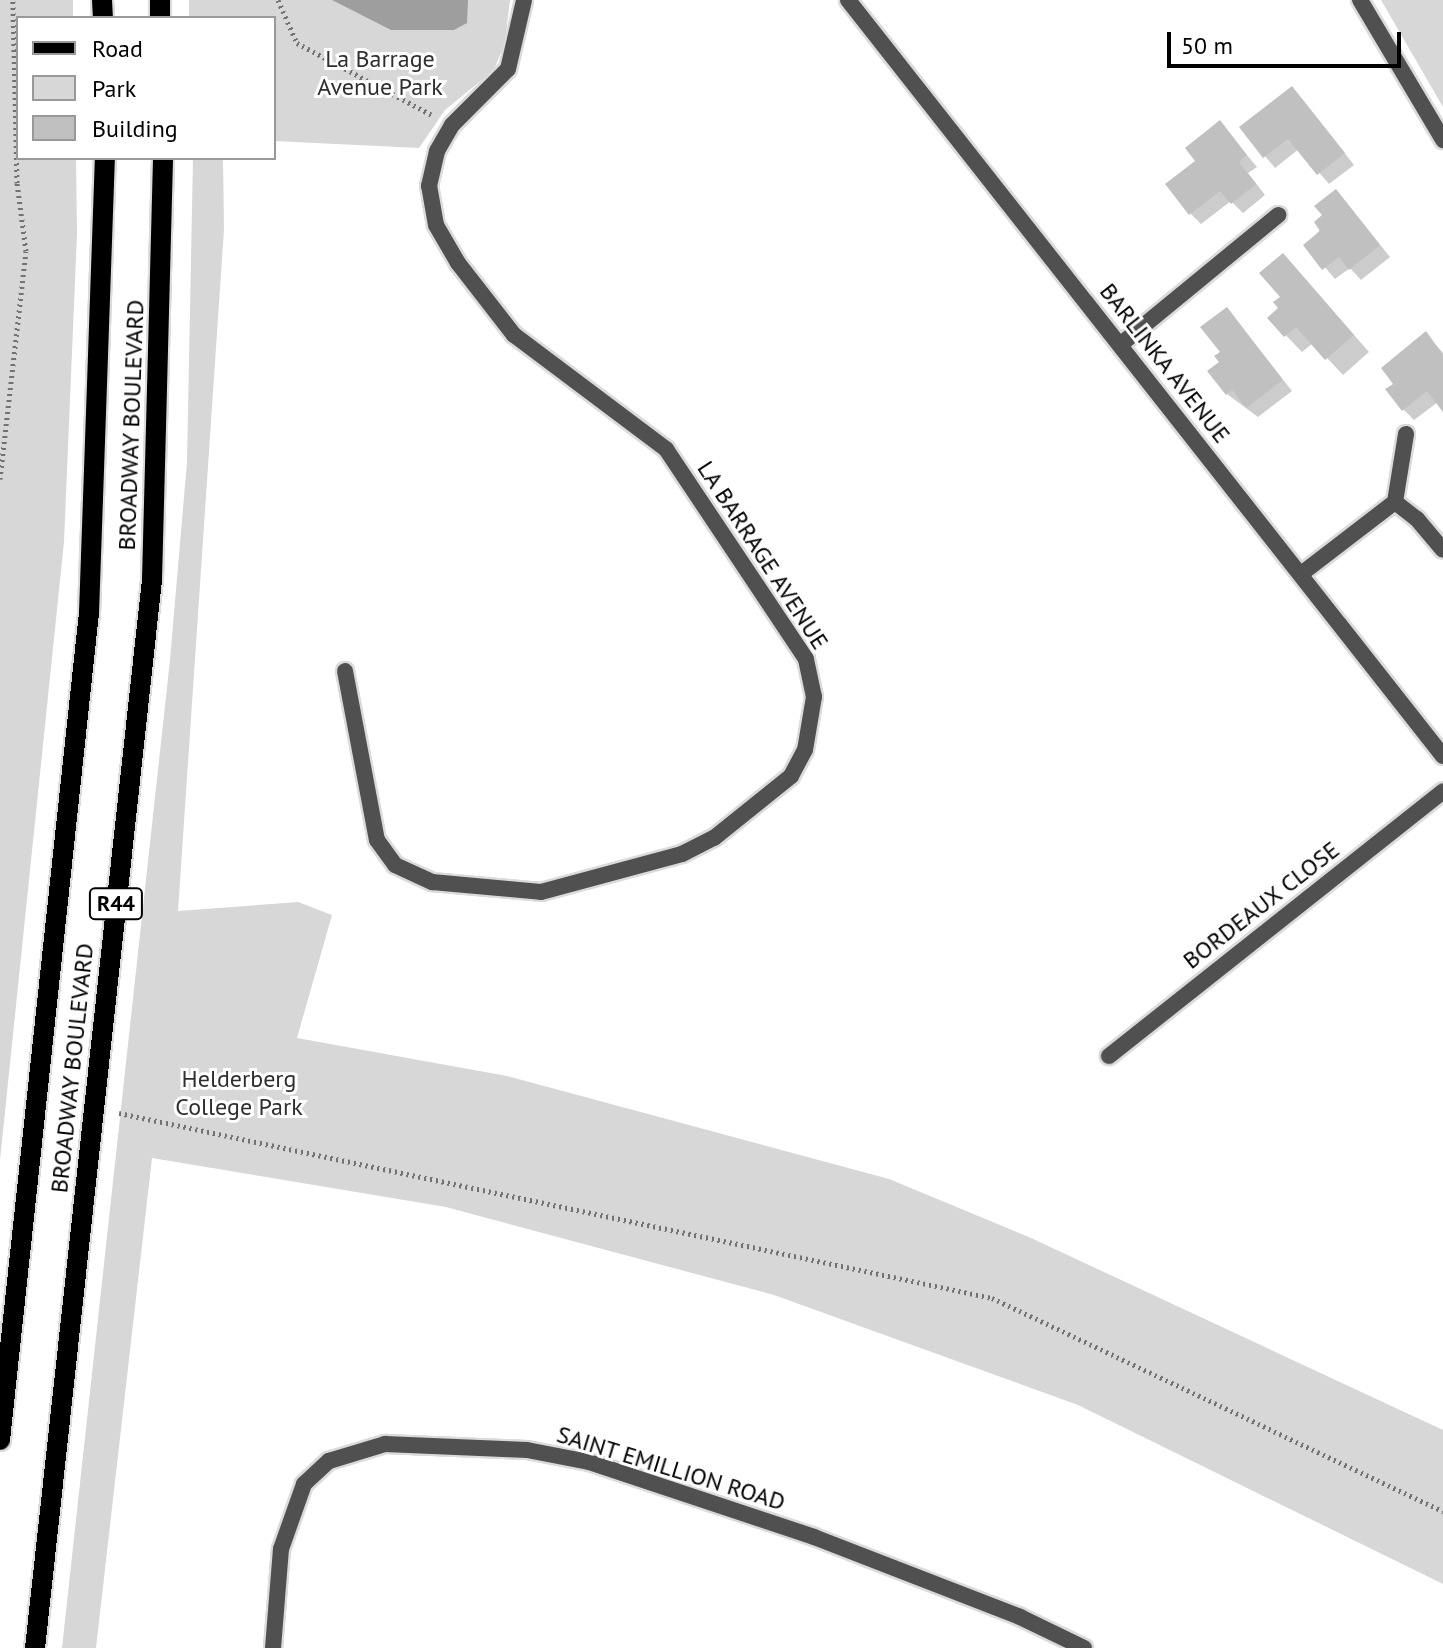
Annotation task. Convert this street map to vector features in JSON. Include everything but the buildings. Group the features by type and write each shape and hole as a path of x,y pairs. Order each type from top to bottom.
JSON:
{"main road":[{"name":"BROADWAY BOULEVARD","path":"0,1440 89,613 106,247 105,160"},
{"name":"BROADWAY BOULEVARD","path":"35,1648 152,579 163,160"}],"street":[{"name":"LA BARRAGE AVENUE","path":"345,671 377,840 395,865 432,882 541,892 682,854 714,838 791,776 805,750 814,697 806,659 666,449 523,343 458,263 436,225 429,186 437,151 452,125 488,95 508,69 524,0"},
{"name":"BARLINKA AVENUE","path":"848,0 1443,756"},
{"path":"1360,0 1443,140"},
{"path":"1120,345 1278,215"},
{"path":"1301,574 1395,502 1406,434"},
{"path":"1395,502 1443,550"},
{"name":"BORDEAUX CLOSE","path":"1109,1056 1443,791"},
{"name":"SAINT EMILLION ROAD","path":"273,1648 281,1549 304,1484 329,1461 385,1444 527,1450 589,1462 814,1537 1020,1617 1084,1648"}],"path":[{"path":"13,0 16,137"},
{"path":"278,0 297,43 452,125"},
{"path":"0,479 26,251 16,160"},
{"path":"94,1108 992,1298 1443,1511"}],"green space":[{"path":"0,0 73,0 73,16 16,16 16,160 76,160 77,234 64,542 0,1160"},
{"name":"La Barrage Avenue Park","path":"189,0 510,0 505,42 494,70 445,110 419,148 276,141 276,16 189,16"},
{"path":"1381,0 1443,0 1443,107"},
{"name":"Helderberg College Park","path":"193,160 223,160 224,229 178,911 298,902 332,915 297,1038 507,1076 889,1179 1031,1238 1443,1430 1443,1584 1078,1405 774,1295 446,1207 152,1158 96,1648 62,1648 170,660 187,462"}],"shaded area":[{"path":"332,0 468,0 467,23 454,30 391,30"}]}
